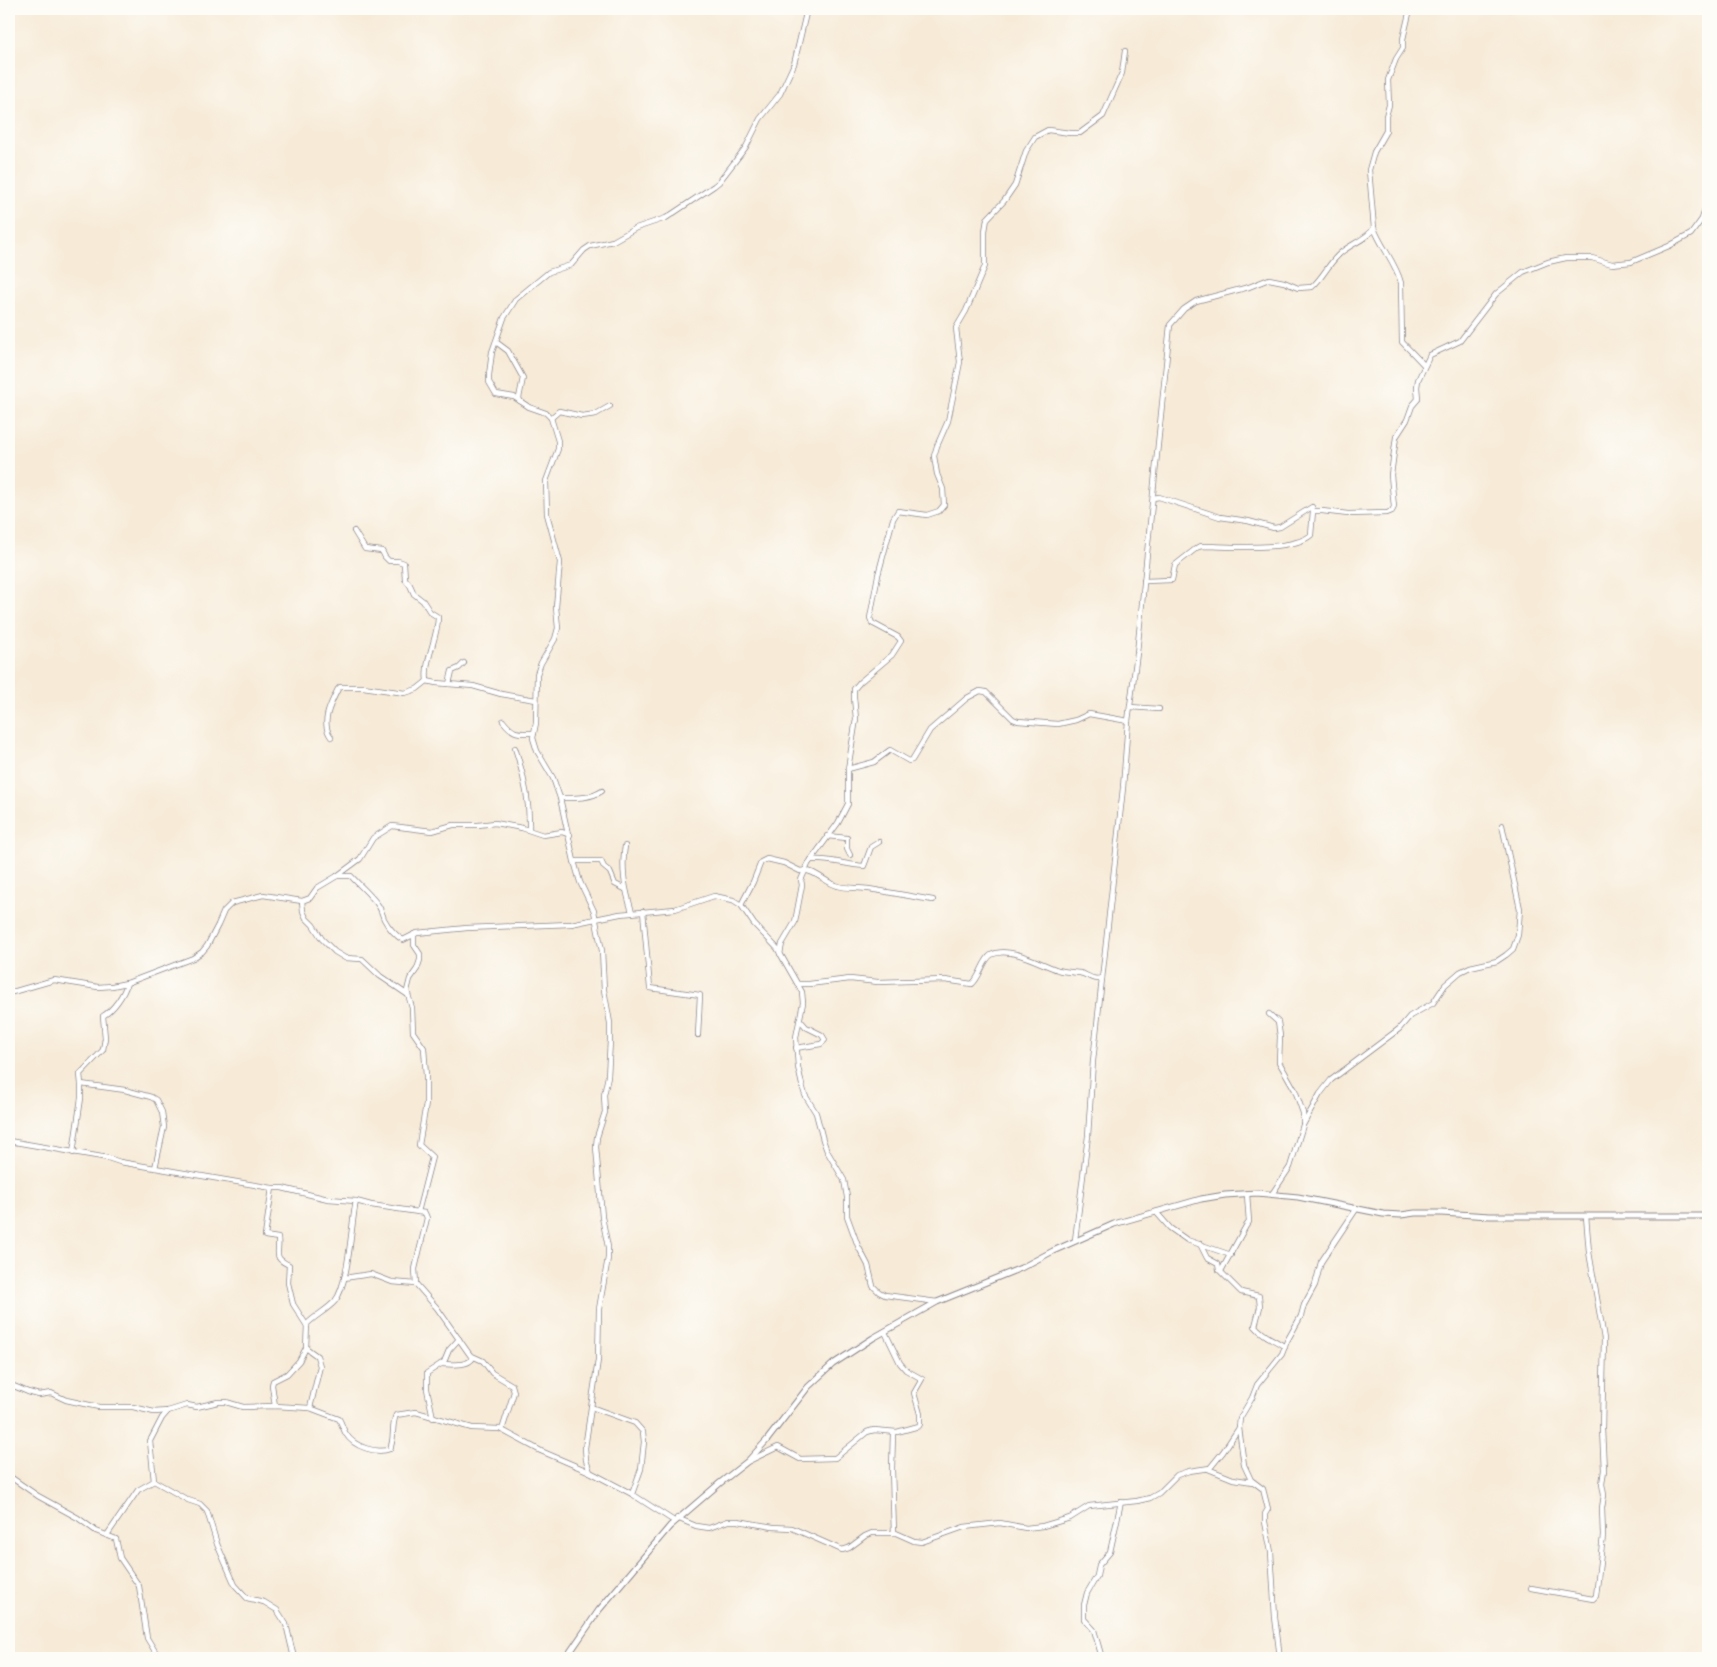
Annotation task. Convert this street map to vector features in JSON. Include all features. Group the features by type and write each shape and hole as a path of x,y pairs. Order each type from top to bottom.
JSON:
{"street":[{"path":"590,1472 585,1448 598,1360 598,1309 608,1266 608,1247 602,1217 596,1147 597,1137 605,1112 604,1095 608,1076 610,1023 604,990 604,963 596,920 580,882 570,835 553,778 534,746 537,674 555,639 558,628 556,607 560,562 547,514 546,482 559,444 551,418 546,413 529,407 514,397 496,394 492,388 489,375 492,352 504,318 516,299 542,277 555,269 571,265 580,253 590,246 613,241 636,228 666,218 716,185 746,147 760,119 780,94 794,64 807,9"},
{"path":"1410,9 1403,39 1403,48 1388,80 1389,105 1386,116 1386,131 1374,152 1369,170 1374,228 1399,274 1401,283 1402,344 1424,365"},
{"path":"780,954 782,944 795,922 802,887 801,880 811,860 848,804 848,769 856,719 854,689 892,655 901,641 898,637 872,622 870,618 878,575 893,519 898,511 927,515 939,511 944,505 943,489 937,474 935,451 948,420 960,362 956,328 966,311 986,266 985,231 987,218 1004,201 1015,185 1026,151 1035,137 1048,130 1070,133 1080,132 1103,116 1122,74 1125,51"},
{"path":"1144,581 1172,580 1175,565 1198,547 1275,546 1304,539 1311,534 1313,511 1348,514 1388,513 1392,511 1395,500 1391,475 1396,438 1399,430 1407,420 1412,406 1418,399 1417,384 1424,365 1433,353 1456,343 1464,337 1496,294 1523,272 1548,262 1566,258 1592,258 1612,264 1631,262 1676,243 1692,234 1702,219 1708,200"},
{"path":"1076,1240 1088,1136 1093,1061 1123,788 1128,721 1138,653 1171,324 1184,309 1196,302 1249,287 1269,279 1301,288 1312,287 1339,254 1369,234 1374,228"},
{"path":"496,342 508,351 523,378 520,401"},
{"path":"551,418 559,411 577,416 592,415 610,406"},
{"path":"1153,498 1159,497 1220,517 1248,521 1274,528 1280,527 1312,507"},
{"path":"354,531 365,550 382,551 385,558 389,561 398,561 404,564 405,579 414,594 423,601 430,612 438,617 437,630 428,664 428,681"},
{"path":"449,684 452,670 459,668 464,662"},
{"path":"331,737 327,732 328,709 340,686 405,693 417,689 428,681 473,686 501,694 536,700"},
{"path":"848,769 874,762 890,750 909,761 912,760 930,730 967,698 980,691 986,692 1007,714 1018,721 1058,724 1068,723 1092,714 1128,721"},
{"path":"1130,707 1159,709"},
{"path":"503,721 516,733 534,733"},
{"path":"515,748 525,783 530,830"},
{"path":"560,798 583,798 602,791"},
{"path":"9,993 54,980 98,987 112,986 127,983 188,960 202,952 213,936 224,911 232,903 263,895 302,902 310,898 317,888 360,859 373,838 392,826 432,831 453,825 474,826 492,822 530,830 542,835 562,832 570,835"},
{"path":"1272,1194 1291,1165 1303,1124 1320,1094 1335,1077 1398,1029 1410,1016 1433,1003 1445,985 1460,972 1470,967 1497,961 1512,949 1518,935 1520,910 1502,825"},
{"path":"827,836 847,838 847,849 850,855"},
{"path":"811,860 823,859 864,866 872,847 879,842"},
{"path":"625,846 622,871 632,912"},
{"path":"741,905 764,859 784,862 800,871 806,870 839,887 867,888 933,900"},
{"path":"574,861 601,862 610,872 615,884 625,889"},
{"path":"337,876 351,876 358,885 365,888 380,907 386,923 401,939 406,939 414,934 467,928 571,924 632,912 675,909 708,896 733,900 741,905 754,924 773,943 802,992 803,1003 796,1037 798,1067 805,1095 816,1114 827,1151 841,1173 847,1197 847,1216 858,1246 868,1265 873,1286 885,1295 937,1302"},
{"path":"302,902 306,918 335,952 345,958 362,959 380,976 408,995"},
{"path":"643,911 649,986 652,989 700,995 698,1036"},
{"path":"414,934 414,946 420,954 420,960 417,969 410,979 408,995 412,1008 413,1032 423,1046 426,1066 426,1104 419,1145 432,1157 418,1212"},
{"path":"799,984 850,979 878,982 945,980 972,984 982,971 988,958 992,955 1004,953 1020,955 1056,969 1082,973 1089,978 1102,978"},
{"path":"73,1153 81,1084 80,1074 102,1050 105,1038 104,1015 109,1013 115,1003 121,998 127,983"},
{"path":"1269,1014 1278,1022 1280,1036 1279,1062 1295,1090 1303,1113 1303,1124"},
{"path":"796,1048 821,1044 825,1040 823,1036 806,1027 800,1020"},
{"path":"81,1084 125,1090 156,1100 162,1112 164,1127 155,1168"},
{"path":"9,1141 155,1168 272,1188 282,1188 328,1200 356,1201 425,1213 427,1218 415,1269 416,1284 437,1308 473,1358 483,1362 492,1373 512,1385 514,1392 502,1430"},
{"path":"1278,1185 1280,1195"},
{"path":"272,1188 265,1236 278,1238 278,1258 280,1262 289,1265 288,1284 293,1304 307,1326"},
{"path":"1221,1271 1249,1222 1247,1194"},
{"path":"566,1658 599,1610 676,1520 748,1461 767,1440 808,1387 838,1361 937,1302 1021,1268 1076,1240 1114,1224 1201,1199 1247,1194 1280,1195 1383,1214 1401,1215 1441,1213 1490,1216 1708,1216"},
{"path":"275,1406 273,1381 287,1374 295,1367 306,1348 307,1326 311,1320 334,1301 344,1278 356,1201"},
{"path":"1252,1482 1244,1465 1239,1428 1240,1418 1256,1388 1268,1370 1279,1359 1315,1285 1321,1262 1357,1208"},
{"path":"1156,1212 1170,1228 1187,1240 1231,1255"},
{"path":"1531,1588 1593,1599 1596,1596 1603,1536 1602,1508 1604,1495 1602,1484 1604,1470 1602,1431 1604,1339 1589,1252 1586,1216"},
{"path":"1200,1244 1207,1258 1218,1264 1221,1271 1241,1292 1259,1296 1260,1307 1255,1326 1262,1335 1275,1340 1285,1347"},
{"path":"344,1278 371,1274 392,1282 416,1284"},
{"path":"748,1461 778,1447 800,1459 836,1458 867,1432 874,1430 893,1432 917,1427 920,1424 920,1414 914,1393 922,1380 920,1376 906,1370 900,1363 885,1332"},
{"path":"433,1418 426,1378 430,1370 441,1364 459,1339"},
{"path":"306,1348 317,1356 320,1366 310,1408"},
{"path":"441,1364 465,1364 473,1358"},
{"path":"9,1384 39,1395 51,1394 66,1400 100,1407 125,1406 154,1412 168,1411 187,1405 197,1407 218,1402 226,1402 243,1407 310,1408 339,1419 347,1436 352,1441 377,1451 386,1451 392,1446 396,1415 416,1412 472,1428 502,1430 541,1451 590,1472 676,1520 709,1528 738,1521 792,1528 842,1550 850,1548 868,1534 894,1533 922,1542 964,1528 1000,1524 1032,1528 1066,1519 1089,1506 1150,1498 1159,1493 1177,1475 1195,1470 1208,1470 1233,1480 1252,1482 1263,1489 1268,1509 1264,1522 1271,1552 1280,1658"},
{"path":"591,1407 633,1422 643,1432 644,1442 641,1469 632,1494"},
{"path":"154,1481 150,1441 162,1418 168,1411"},
{"path":"1208,1470 1222,1454 1239,1428"},
{"path":"893,1432 894,1533"},
{"path":"9,1476 96,1531 118,1541 120,1558 139,1586 147,1638 159,1658"},
{"path":"107,1536 138,1490 154,1481"},
{"path":"154,1481 188,1500 200,1504 207,1510 217,1544 235,1585 247,1598 264,1602 276,1610 286,1624 294,1658"},
{"path":"1102,1658 1094,1630 1084,1619 1084,1605 1097,1576 1099,1565 1110,1552 1121,1502"}]}
